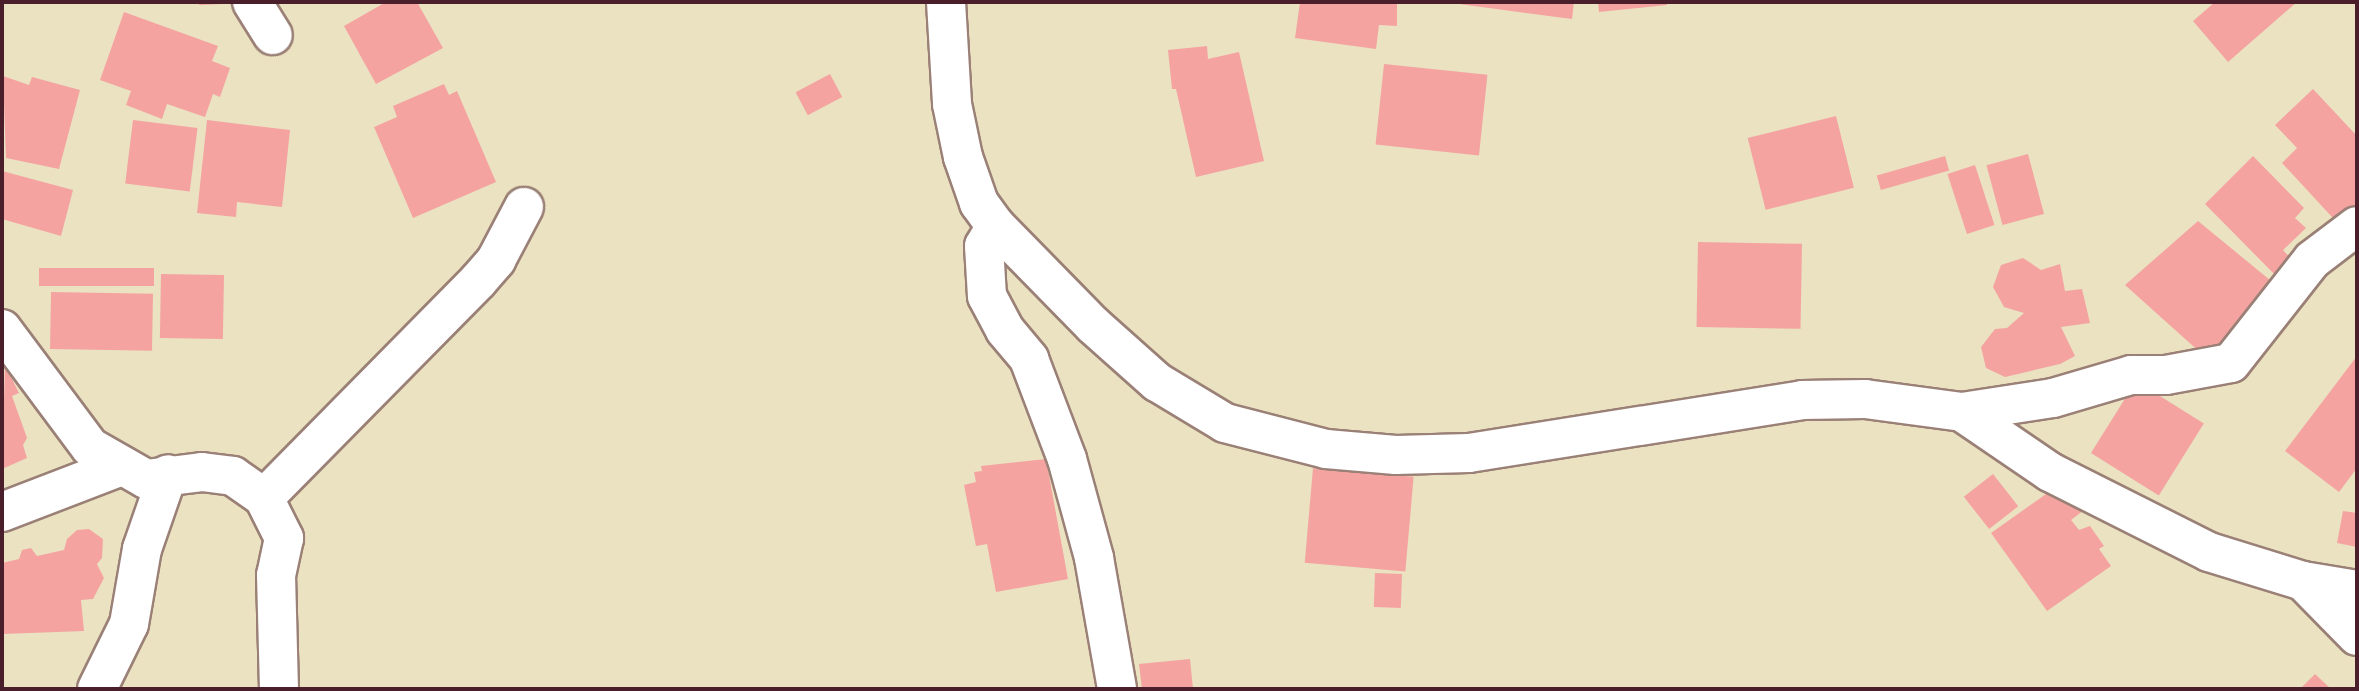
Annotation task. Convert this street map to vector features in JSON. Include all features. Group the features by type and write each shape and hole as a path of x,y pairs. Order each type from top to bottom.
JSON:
{"street":[{"path":"251,2 273,35"},
{"path":"946,2 952,104 963,157 979,203 996,226 1093,325 1179,397 1225,423 1326,449 1396,455 1469,453 1802,400 1865,399 1962,412 2053,398 2131,375 2166,375 2231,363 2312,260 2357,226"},
{"path":"264,498 478,281 496,260 524,207"},
{"path":"996,226 984,246 987,296 1005,330 1029,359 1059,435 1094,558 1117,689"},
{"path":"2,329 90,447 146,479 168,474 233,476 264,498 284,538 276,575 279,689"},
{"path":"1962,412 2050,472 2187,541 2256,568 2303,581 2357,590"},
{"path":"2,512 122,466"},
{"path":"97,689 129,624 142,549 168,474"},
{"path":"2303,581 2357,636"}],"building":[{"path":"195,2 222,2 222,4 200,5"},
{"path":"386,2 417,2 443,48 376,84 344,26"},
{"path":"1300,2 1397,2 1397,26 1379,25 1376,49 1295,38"},
{"path":"1444,2 1574,2 1572,19"},
{"path":"1598,2 1667,2 1667,5 1599,12"},
{"path":"2215,2 2297,2 2228,62 2193,21"},
{"path":"124,12 218,46 212,61 230,68 220,97 213,94 205,117 167,104 162,119 126,105 131,91 100,80"},
{"path":"1207,46 1208,59 1239,52 1264,161 1196,177 1176,89 1172,89 1168,50"},
{"path":"1384,64 1487,75 1479,155 1376,145"},
{"path":"830,74 842,97 808,115 796,92"},
{"path":"3,76 29,85 32,77 80,90 59,169 6,158"},
{"path":"444,84 449,95 457,91 496,182 413,218 374,127 397,117 393,106"},
{"path":"2313,89 2357,136 2357,217 2344,230 2282,163 2297,148 2275,125"},
{"path":"1836,116 1854,188 1766,210 1748,138"},
{"path":"133,120 198,128 190,191 125,184"},
{"path":"207,120 290,130 282,207 237,202 236,217 197,213"},
{"path":"2028,154 2044,214 2003,225 1986,165"},
{"path":"1945,156 1949,170 1881,190 1877,176"},
{"path":"2253,156 2304,208 2295,218 2306,228 2283,250 2296,264 2280,280 2205,204"},
{"path":"1975,165 1994,225 1967,234 1947,174"},
{"path":"2,171 73,190 61,236 2,219"},
{"path":"2198,221 2276,285 2212,363 2125,285"},
{"path":"1698,242 1802,244 1801,329 1697,327"},
{"path":"2023,258 2041,270 2060,264 2065,291 2082,289 2090,323 2061,327 2075,356 2060,364 2005,377 1986,368 1981,347 1995,329 2007,328 2024,313 2004,307 1993,287 2001,265"},
{"path":"39,268 154,268 154,286 39,286"},
{"path":"161,274 224,275 223,339 160,338"},
{"path":"51,292 153,294 152,351 50,349"},
{"path":"2357,356 2357,468 2339,492 2285,451"},
{"path":"5,365 19,393 12,396 27,438 23,445 27,458 2,469"},
{"path":"2136,381 2204,423 2159,495 2091,453"},
{"path":"1046,459 1068,579 996,592 987,544 976,546 964,485 976,482 974,472 982,471 981,466"},
{"path":"1313,468 1414,477 1405,571 1305,563"},
{"path":"1993,474 2018,506 1989,529 1964,497"},
{"path":"2053,489 2088,507 2071,520 2079,530 2090,526 2104,546 2099,549 2111,566 2047,611 1991,533"},
{"path":"2343,511 2357,513 2357,547 2337,543"},
{"path":"89,529 103,539 102,558 97,564 104,578 93,599 81,600 84,631 2,634 2,563 19,559 22,550 31,548 37,556 64,550 67,539 77,530"},
{"path":"1375,573 1402,574 1401,608 1374,607"},
{"path":"1190,659 1193,689 1142,689 1139,664"},
{"path":"2315,674 2331,689 2300,689"}]}
